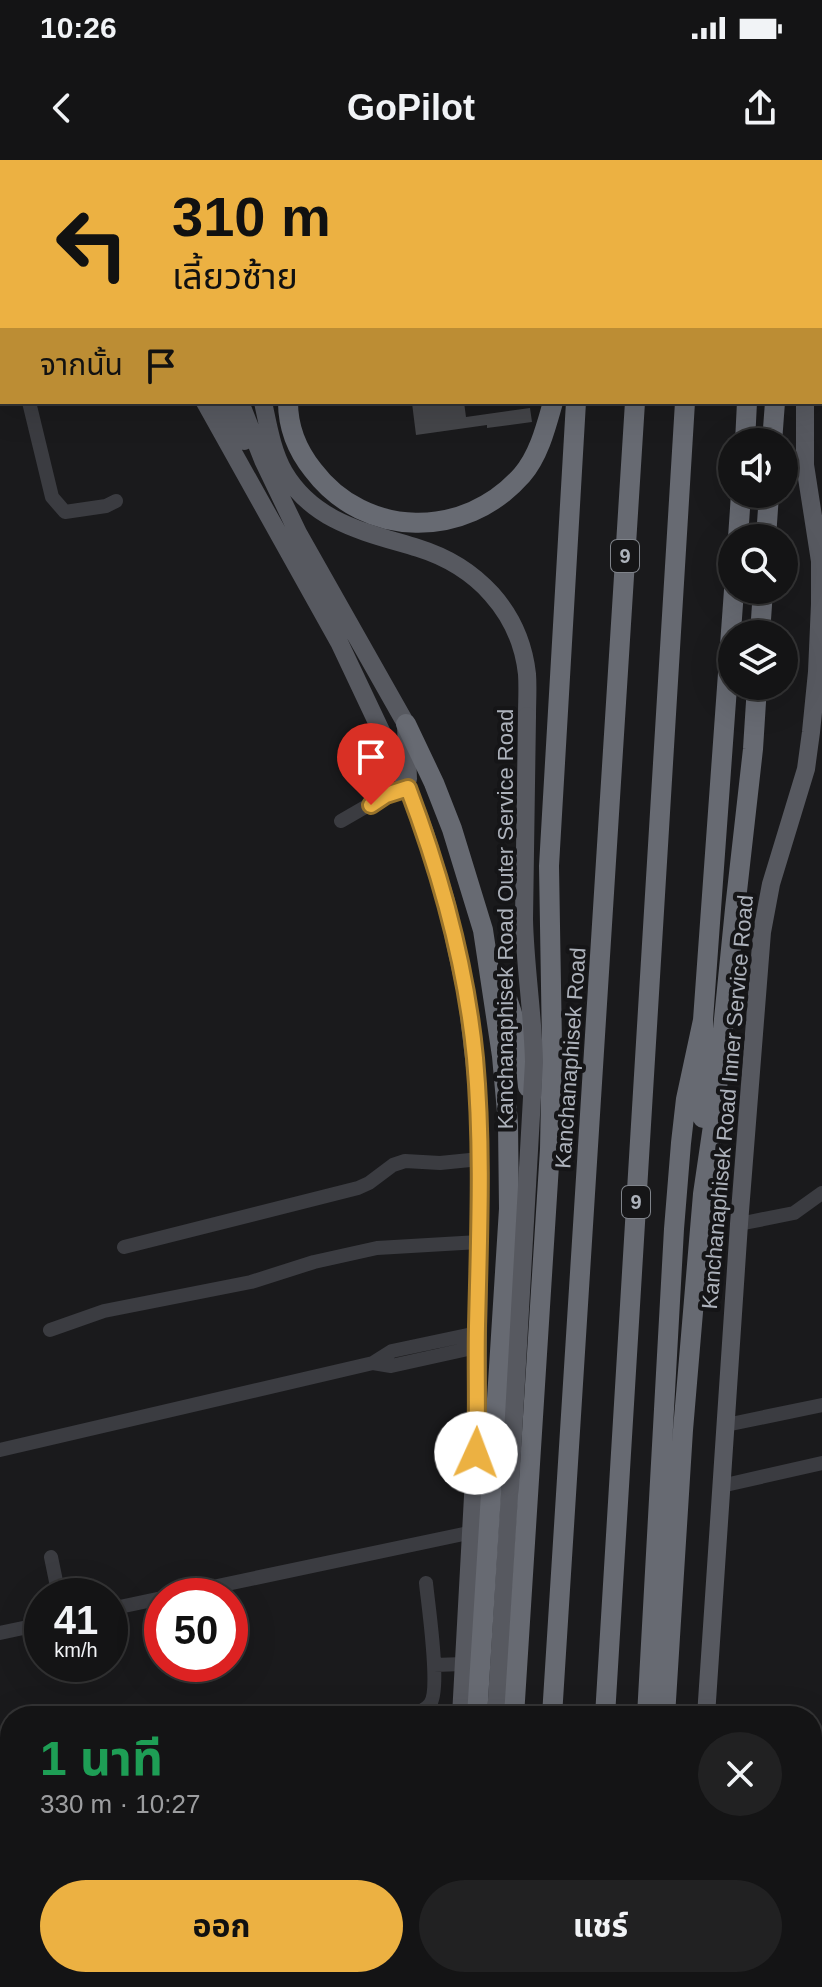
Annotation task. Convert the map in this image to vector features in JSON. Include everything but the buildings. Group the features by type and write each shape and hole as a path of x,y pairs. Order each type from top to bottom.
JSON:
{"highway":[{"path":"288,404 297,447 327,486 345,501 379,517 409,523 447,520 465,515 492,500 522,475 532,461 552,404"},
{"path":"515,1706 550,1149 549,866 576,404"},
{"name":"Kanchanaphisek Road","path":"553,1706 635,404"},
{"name":"9","path":"606,1706 685,404"},
{"path":"746,428 747,404"},
{"path":"773,428 775,404"},
{"path":"703,1194 703,1020 733,604"},
{"path":"666,1706 683,1430 703,1194 716,1104 756,700"},
{"path":"406,724 452,829 527,1068 537,1204 544,1246"},
{"path":"478,1706 509,1209 508,1123 502,1056 483,930"},
{"path":"648,1706 681,1143 686,1099 703,1020"}],"main road":[{"name":"Kanchanaphisek Road Outer Service Road","path":"206,404 339,642 408,788 446,901 467,998 475,1057 480,1159 477,1423 461,1706"},
{"path":"224,404 406,724 408,788"},
{"path":"241,404 263,460 298,533"},
{"name":"Kanchanaphisek Road Outer Service Road","path":"264,404 277,457 304,498 350,528 430,552 456,563 479,581 505,613 520,644 527,675 524,919 534,1084 497,1706"},
{"name":"Kanchanaphisek Road Inner Service Road","path":"707,1706 739,1224 764,914 806,769 819,649 821,584 817,505 804,450 805,404"},
{"path":"462,1694 465,1706"}],"street":[{"path":"29,404 52,497 65,512 106,506 116,501"},
{"path":"377,768 386,795"},
{"path":"341,821 386,795 408,788"},
{"path":"124,1247 358,1188 393,1165 405,1161 440,1163 480,1159"},
{"path":"739,1224 794,1213 821,1195"},
{"path":"50,1330 104,1311 251,1282 314,1262 377,1248 479,1242"},
{"path":"0,1450 373,1363 391,1366 477,1340"},
{"path":"726,1425 822,1405"},
{"path":"721,1486 822,1463"},
{"path":"248,1580 473,1532"},
{"path":"51,1557 55,1578"},
{"path":"426,1583 434,1665 434,1697 429,1706"},
{"path":"0,1633 24,1628"},
{"path":"434,1665 464,1664"}],"route":[{"path":"371,805 386,795 408,788 446,901 467,998 478,1093 480,1159 476,1453"}]}
